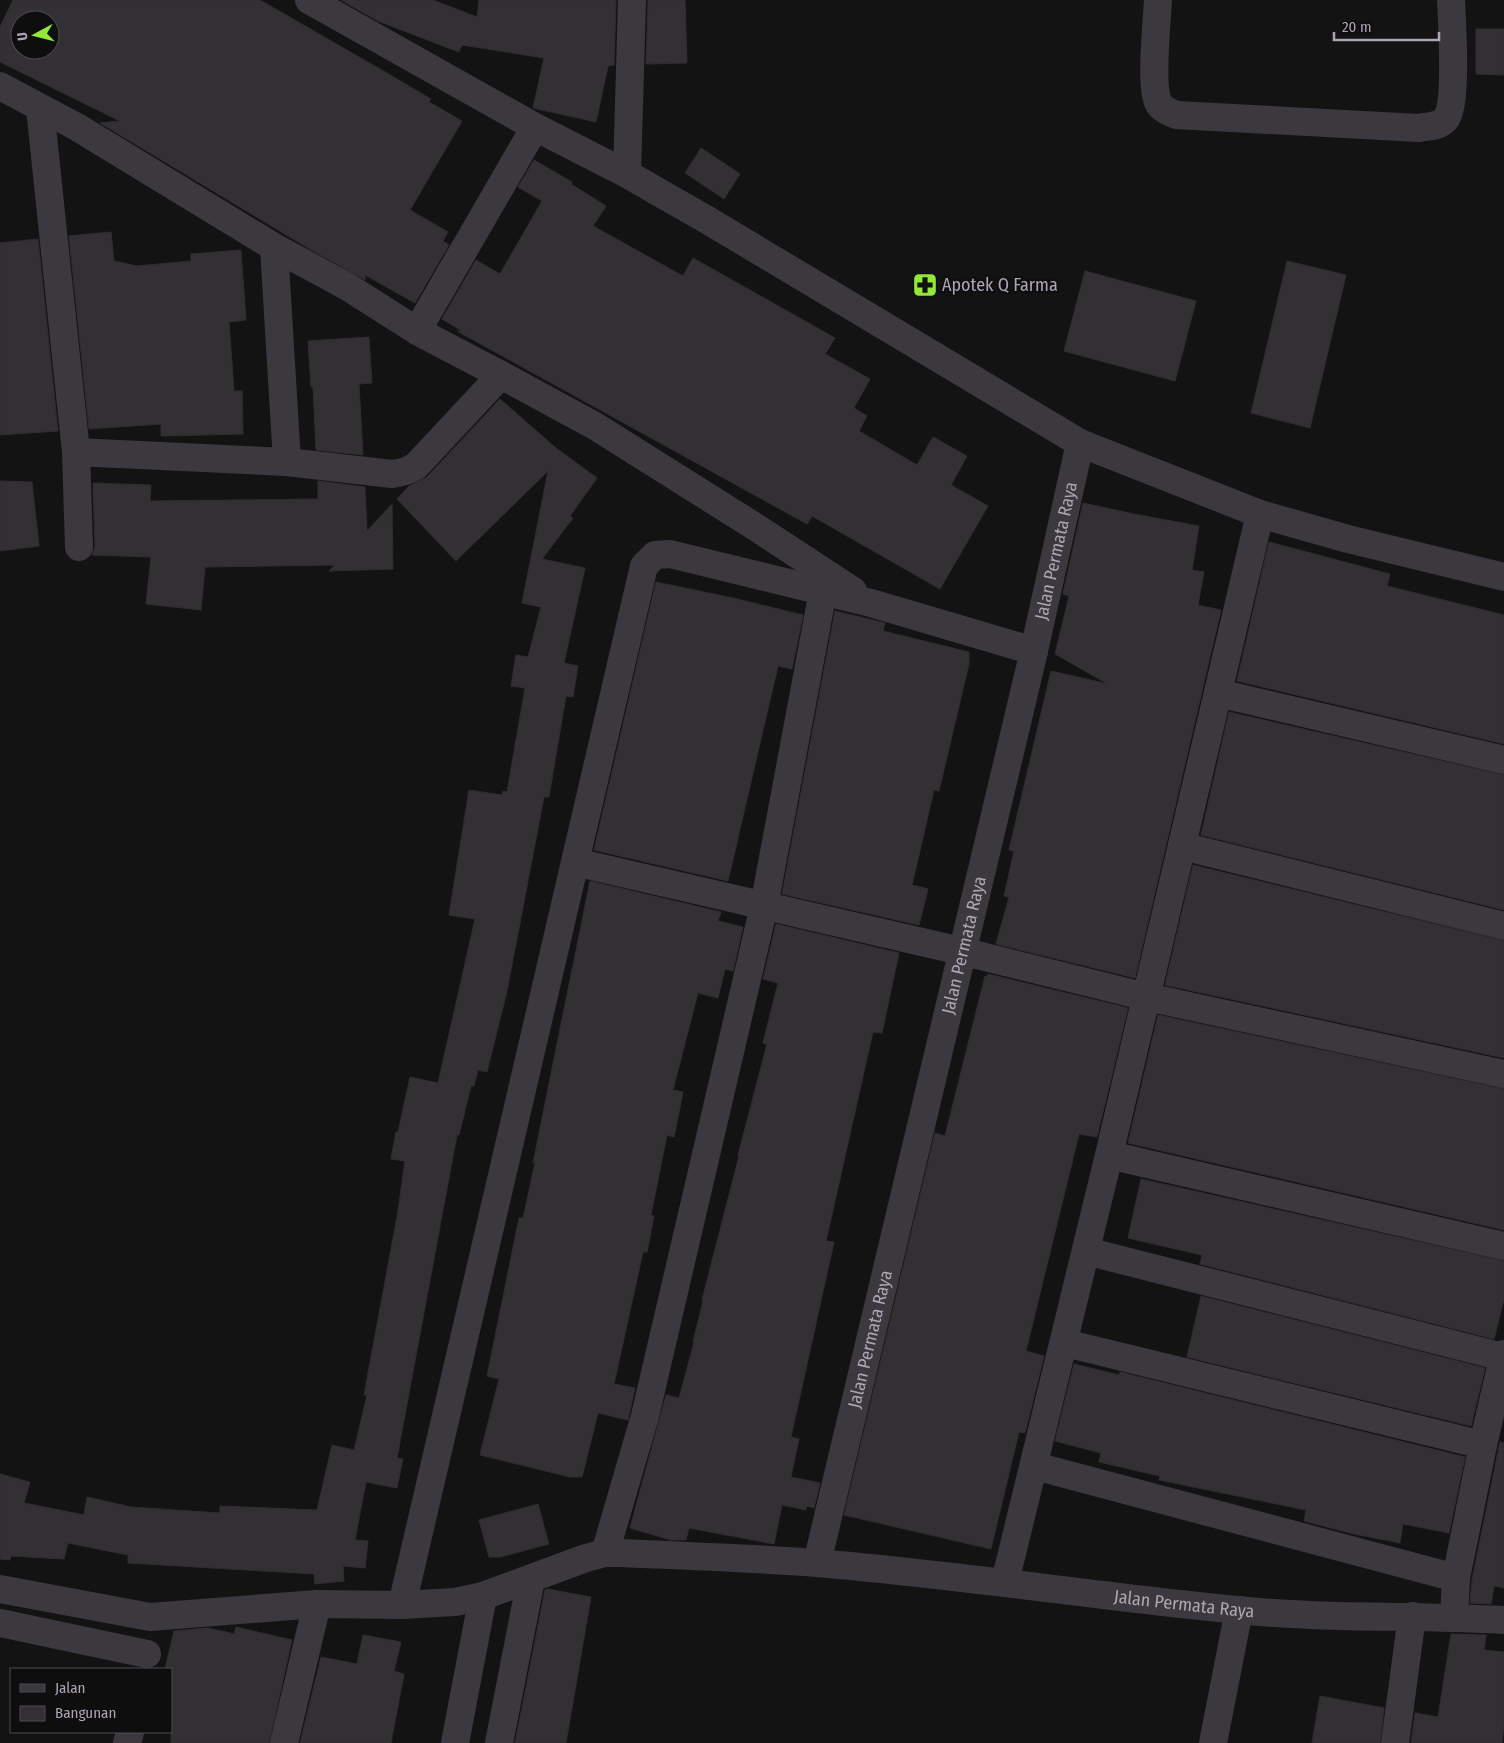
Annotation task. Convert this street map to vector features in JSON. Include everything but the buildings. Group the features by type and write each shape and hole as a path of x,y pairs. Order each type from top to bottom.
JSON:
{"street":[{"path":"310,0 535,127 627,174 709,221 1080,443 1260,514 1348,539 1504,577"},
{"path":"627,174 632,0"},
{"path":"1158,0 1154,89 1158,104 1176,115 1419,128 1438,125 1446,118 1452,100 1451,0"},
{"path":"0,86 85,132 274,246 348,287 416,331 501,374 595,426 754,526 871,603"},
{"path":"40,108 76,452 79,547"},
{"path":"416,331 535,127"},
{"path":"274,246 286,462"},
{"path":"76,452 286,462 392,474 406,472 416,466 501,374"},
{"name":"Jalan Permata Raya","path":"1080,443 1034,651 961,951 817,1563 1006,1582 1239,1610 1366,1617 1412,1616 1504,1620"},
{"path":"1006,1582 1110,1155 1260,514"},
{"path":"402,1605 644,566 655,555 670,554 871,603 1034,651"},
{"path":"605,1552 644,1416 764,906 823,591"},
{"path":"1218,692 1504,760"},
{"path":"1182,846 1504,926"},
{"path":"575,862 961,951 1147,997 1504,1074"},
{"path":"1110,1155 1504,1246"},
{"path":"1086,1251 1504,1356 1483,1445 1456,1578 1454,1618"},
{"path":"1064,1343 1483,1445"},
{"path":"1035,1466 1456,1578"},
{"path":"0,1589 150,1617 317,1604 402,1605 455,1602 483,1596 605,1552 817,1563"},
{"path":"499,1743 531,1578"},
{"path":"455,1743 483,1596"},
{"path":"284,1743 317,1604"},
{"path":"1213,1743 1239,1610"},
{"path":"1395,1743 1412,1616"},
{"path":"0,1623 146,1662 150,1617"}],"place":[{"name":"Apotek Q Farma","path":"925,285"}]}
